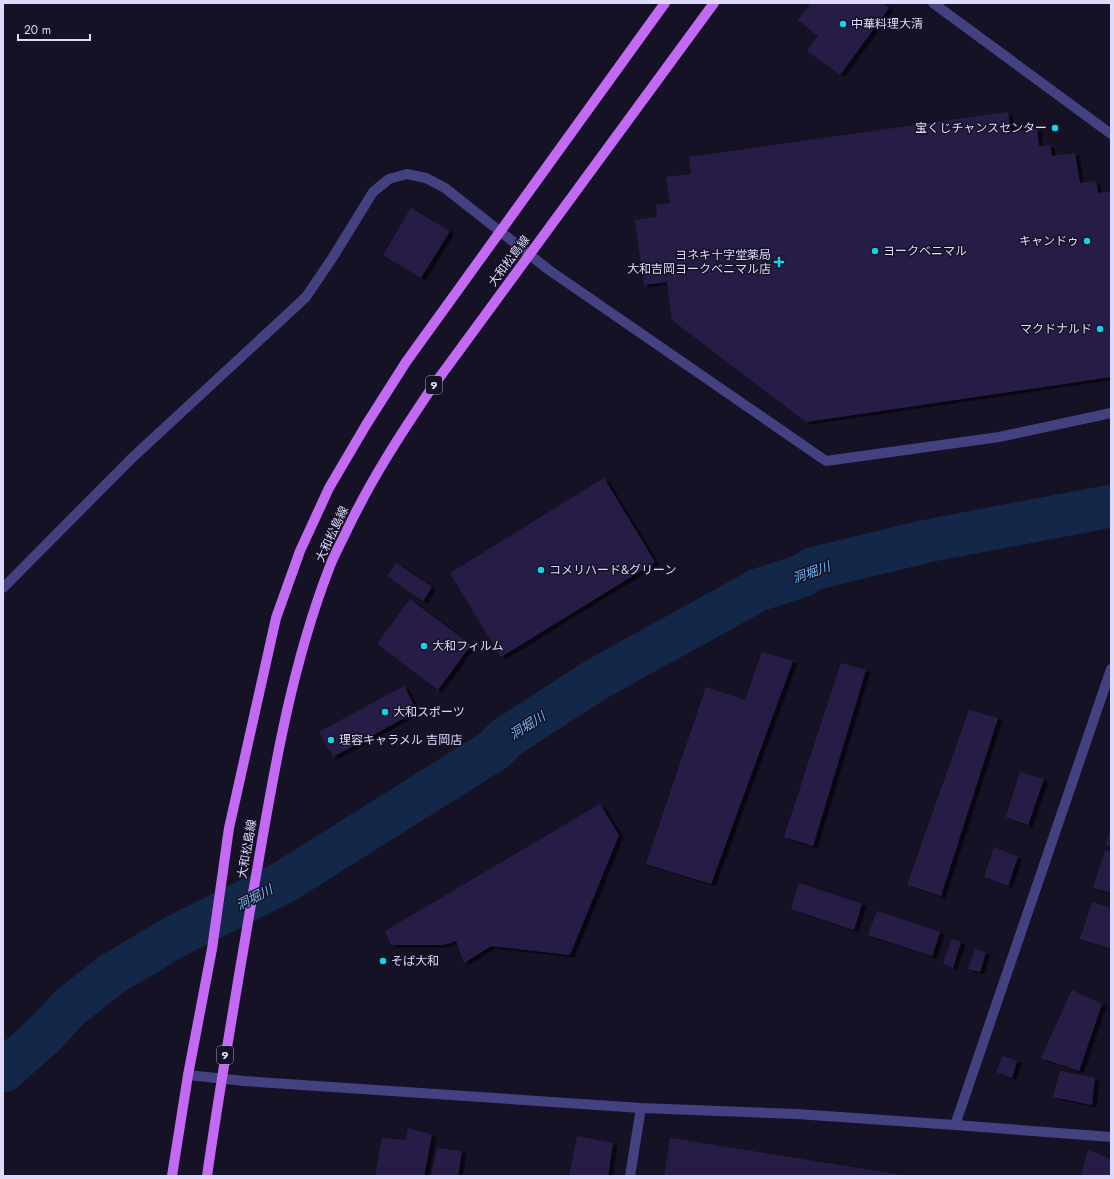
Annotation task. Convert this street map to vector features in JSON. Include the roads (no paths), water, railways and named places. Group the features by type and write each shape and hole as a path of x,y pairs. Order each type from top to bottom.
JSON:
{"main road":[{"name":"大和松島線","path":"172,1176 188,1075 212,949 229,828 276,618 300,551 329,488 366,424 406,362 665,3"},
{"name":"大和松島線","path":"207,1176 265,822 290,697 306,638 331,565 364,496 396,440 431,389 530,256 714,3"}],"street":[{"path":"933,3 1111,134"},
{"path":"3,588 131,459 306,297 333,257 373,192 389,179 406,174 426,178 445,188 530,256 826,461 999,438 1111,413"},
{"path":"955,1125 1111,669"},
{"path":"188,1075 244,1081 641,1108 797,1114 1111,1137"},
{"path":"630,1176 641,1108"}],"waterway":[{"name":"洞堀川","path":"3,1071 45,1034 70,1007 112,974 176,936 284,882 494,750 506,738 597,679 758,590 804,575 812,569 927,541 1111,506"}],"place":[{"name":"中華料理大清","path":"843,24"},
{"name":"宝くじチャンスセンター","path":"1055,128"},
{"name":"キャンドゥ","path":"1087,241"},
{"name":"ヨークベニマル","path":"875,251"},
{"name":"ヨネキ十字堂薬局 大和吉岡ヨークベニマル店","path":"779,262"},
{"name":"マクドナルド","path":"1100,329"},
{"name":"コメリハード&グリーン","path":"541,570"},
{"name":"大和フィルム","path":"424,646"},
{"name":"大和スポーツ","path":"385,712"},
{"name":"理容キャラメル 吉岡店","path":"331,740"},
{"name":"そば大和","path":"383,961"}]}
